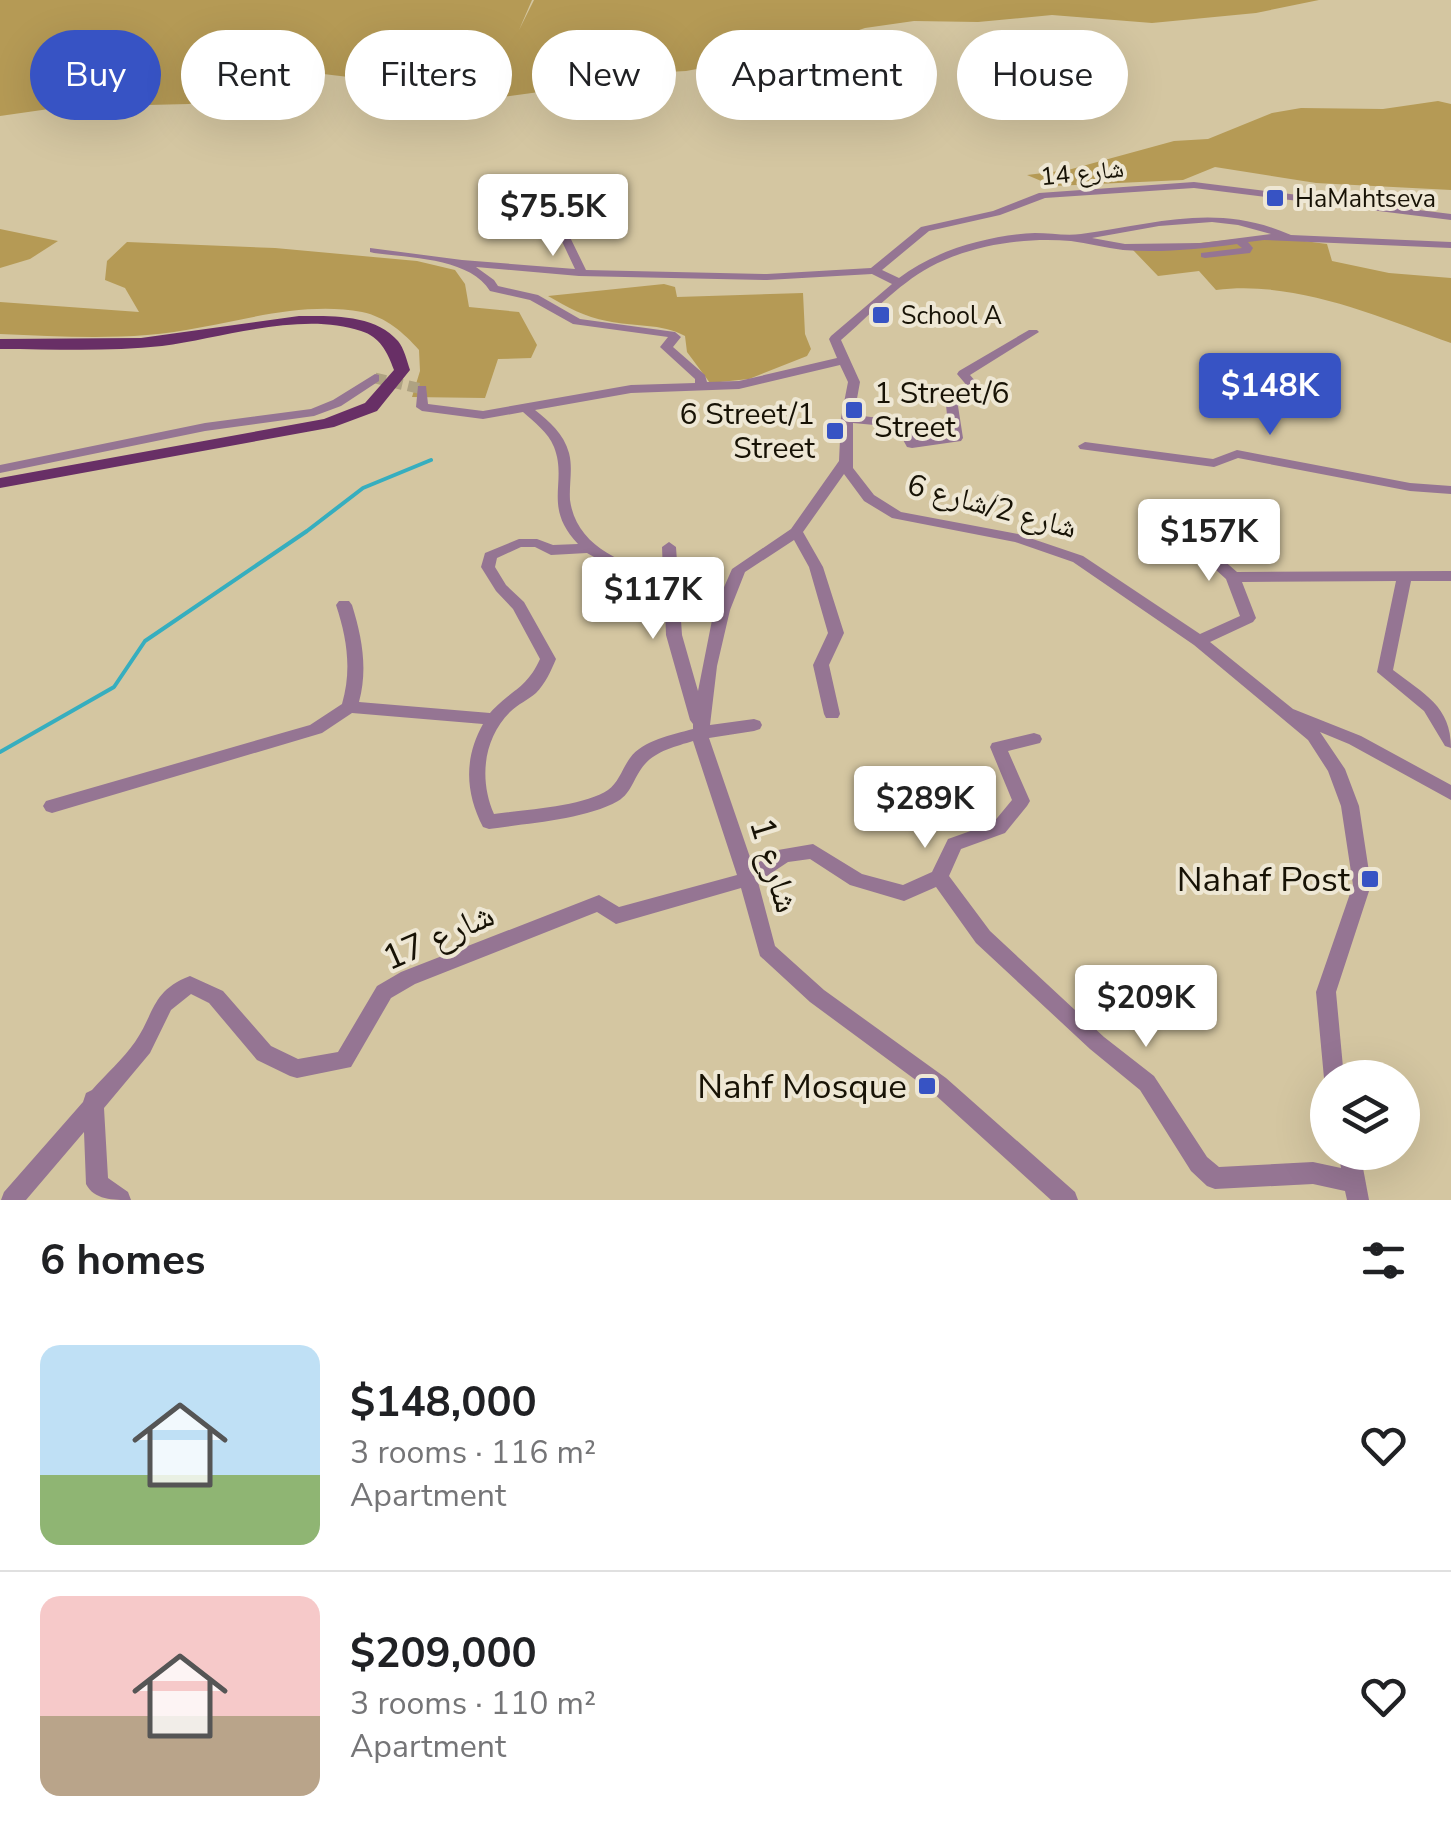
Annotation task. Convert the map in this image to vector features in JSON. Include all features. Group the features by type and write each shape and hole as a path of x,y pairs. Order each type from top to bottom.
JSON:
{"main road":[{"path":"0,344 158,342 323,318 360,324 386,334 401,354 402,370 371,407 328,424 0,483"}],"street":[{"name":"شارع 14","path":"874,271 924,228 1062,193 1194,185 1451,217"},
{"path":"1066,238 1112,229 1208,220 1251,224 1287,238"},
{"path":"550,223 562,231 582,274"},
{"path":"845,463 854,382 835,339 913,270 1032,237 1142,247 1287,238 1451,245"},
{"path":"1153,257 1246,251 1248,248 1240,240"},
{"path":"374,250 462,264 582,274 767,277 874,271 900,283"},
{"path":"462,264 490,282 494,290 534,297 577,322 670,334 675,338 666,347 701,378 701,386"},
{"path":"847,418 900,424 912,444 956,438 952,405 976,389 963,374 1033,332"},
{"path":"422,389 422,407 483,415 631,390 739,385 845,360"},
{"path":"0,469 205,427 314,412 375,378"},
{"path":"528,410 551,431 563,453 564,505 572,529 587,548 638,573 670,579"},
{"path":"1086,446 1214,462 1237,454 1410,487 1451,490"},
{"name":"شارع 1","path":"845,463 796,532 740,569 722,610 700,732 748,879 766,950 817,996 939,1084 1066,1200"},
{"name":"شارع 2/شارع 6","path":"845,463 869,498 897,514 1018,538 1078,559 1199,641 1314,736 1336,769 1350,806 1362,885 1326,992 1332,1060"},
{"path":"1178,528 1233,577 1248,618 1199,641"},
{"path":"796,532 805,542 836,633 820,664 832,714"},
{"path":"587,548 551,550 537,542 518,542 490,556 488,567 519,606 548,659 536,687 506,706 494,719 476,755 480,806 489,822 576,807 616,794 641,756 700,732 754,724"},
{"path":"670,547 674,635 700,732"},
{"path":"1405,574 1386,672 1430,707 1451,742"},
{"path":"1233,577 1451,576"},
{"path":"344,605 356,638 356,687 349,707"},
{"path":"52,806 316,728 349,707 494,719"},
{"path":"1286,712 1355,740 1451,793"},
{"path":"748,879 784,856 813,851 857,880 904,892 940,876 954,844 999,828 1021,800 998,747 1034,739"},
{"path":"940,876 993,948 1147,1083 1198,1164 1215,1178 1313,1173 1356,1191"},
{"name":"شارع 17","path":"12,1200 142,1047 164,1004 190,984 216,997 264,1053 298,1069 344,1060 384,992 408,978 599,903 616,916 748,879"},
{"path":"94,1100 97,1184 120,1200"}],"shaded area":[{"path":"0,0 532,0 519,30 534,0 1319,0 1256,13 1152,23 1052,15 978,22 914,21 859,30 696,30 696,69 676,72 676,30 532,30 532,93 512,96 512,30 345,30 345,77 325,74 325,30 181,30 181,104 161,105 161,30 30,30 30,112 0,116"},
{"path":"1438,101 1451,104 1451,190 1316,183 1215,167 1183,180 1053,186 1027,175 1068,170 1174,141 1208,139 1272,113 1301,108 1383,109"},
{"path":"0,229 58,241 30,259 0,268"},
{"path":"1266,236 1327,244 1332,261 1389,273 1451,278 1451,343 1306,295 1246,288 1216,290 1199,271 1158,276 1133,250"},
{"path":"127,242 275,248 417,261 455,270 465,284 469,307 519,312 537,345 531,358 498,359 485,398 412,397 420,371 419,350 394,326 362,312 308,309 129,336 0,334 0,302 139,312 125,288 105,280 107,261"},
{"path":"664,284 675,287 677,297 803,293 805,334 811,349 807,356 749,379 710,383 687,352 685,336 657,327 599,319 548,296"}],"waterway":[{"path":"0,752 114,687 145,641 307,531 363,488 431,460"}],"tunnel":[{"path":"375,378 422,389"}],"place":[{"name":"HaMahtseva","path":"1275,198"},
{"name":"School A","path":"881,315"},
{"name":"1 Street/6 Street","path":"854,410"},
{"name":"6 Street/1 Street","path":"835,431"},
{"name":"Nahaf Post","path":"1370,879"},
{"name":"Nahf Mosque","path":"927,1086"}]}
